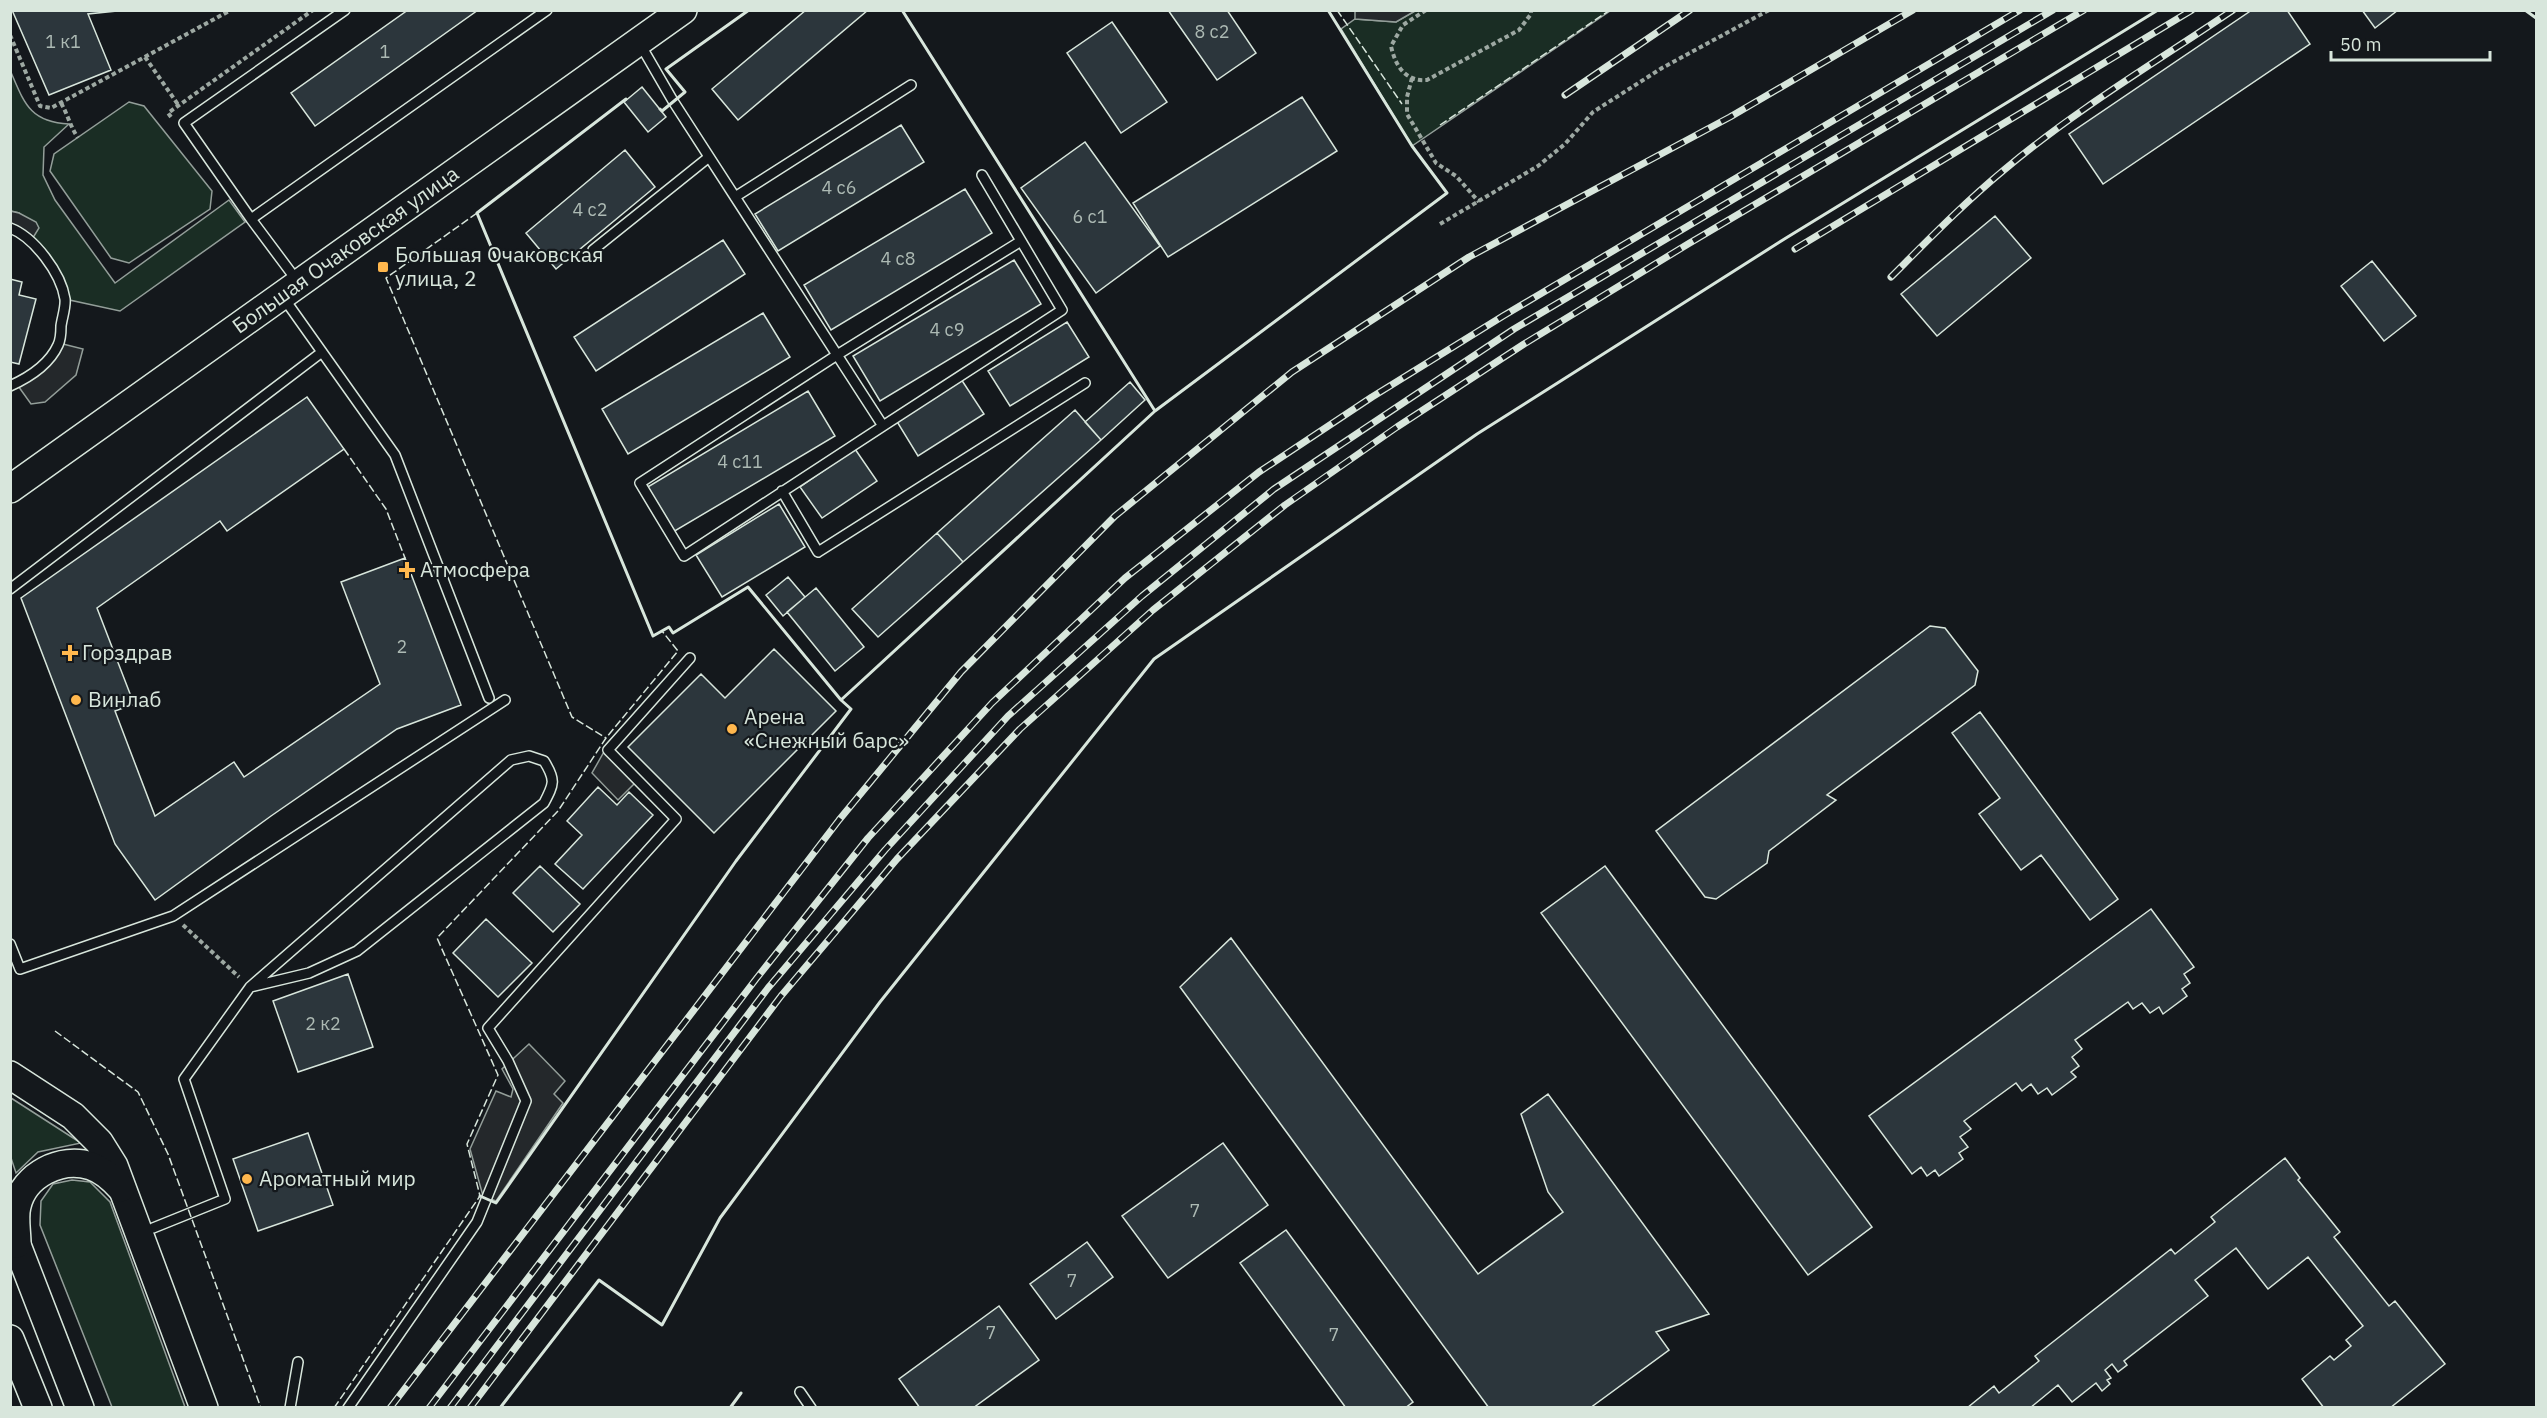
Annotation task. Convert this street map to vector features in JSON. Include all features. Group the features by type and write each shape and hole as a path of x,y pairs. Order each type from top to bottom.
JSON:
{"street":[{"name":"Большая Очаковская улица","path":"10,489 683,10"},
{"path":"10,1075 73,1116 99,1142 114,1166 127,1195 204,1407"},
{"path":"80,1407 14,1235 17,1206 27,1184 41,1171 65,1164 90,1165 111,1176 127,1195"},
{"path":"10,1339 38,1407"}],"lane":[{"path":"345,10 184,123 251,219 322,352 400,465 489,698"},
{"path":"251,219 547,10"},
{"path":"639,42 709,157 883,426"},
{"path":"735,197 911,85"},
{"path":"593,250 709,157"},
{"path":"982,175 1062,310 684,556 640,483 837,355 1021,241"},
{"path":"10,228 23,233 43,254 65,299 59,343 46,363 29,378 10,386"},
{"path":"10,589 322,352"},
{"path":"782,491 818,552 1085,383"},
{"path":"348,1407 477,1222 526,1101 508,1061 488,1028 676,819 608,750 690,658"},
{"path":"10,944 20,969 173,916 505,700"},
{"path":"153,1228 225,1199 184,1078 250,987 511,760 529,756 544,761 552,774 553,787 544,803 357,951 309,973 250,987"},
{"path":"290,1407 298,1362"},
{"path":"800,1392 811,1407"}],"path":[{"path":"10,35 40,106 51,108 231,10"},
{"path":"175,123 168,113 313,10"},
{"path":"1425,10 1404,25 1391,46 1394,61 1404,74 1419,81 1427,80 1519,30 1531,14 1531,10"},
{"path":"1440,224 1538,166 1565,144 1593,112 1662,68 1769,10"},
{"path":"145,57 179,106"},
{"path":"1412,78 1407,97 1407,114 1436,163 1456,176 1479,202"},
{"path":"61,103 69,117 69,124 78,138"},
{"path":"173,916 250,987"}],"green space":[{"path":"1415,11 1610,11 1412,146 1341,29 1355,19 1396,22"},
{"path":"10,70 24,101 36,114 45,119 69,124 44,147 43,175 55,200 115,283 229,200 245,222 120,311 65,299 56,277 31,241 19,213 11,211"},
{"path":"129,102 144,106 212,191 210,209 129,263 111,258 50,171 54,154"},
{"path":"11,1098 81,1143 38,1152 16,1173 11,1158"},
{"path":"72,1180 90,1182 110,1202 185,1407 112,1407 40,1225 41,1201 53,1184"}],"shaded area":[{"path":"1355,10 1415,11 1396,22 1355,19"},
{"path":"10,211 36,222 39,228 31,241 11,228"},
{"path":"59,343 83,349 76,375 45,402 31,404 16,383 29,378"},
{"path":"605,750 636,782 618,800 592,773"},
{"path":"529,1044 565,1081 554,1094 563,1103 496,1201 483,1196 470,1149 496,1091 511,1097 513,1089 502,1069"}],"building":[{"path":"12,10 127,10 88,14 111,70 49,95"},
{"path":"408,10 478,10 315,126 291,93"},
{"path":"806,10 868,10 738,120 712,89"},
{"path":"1168,10 1227,10 1256,53 1217,80"},
{"path":"2252,10 2287,10 2310,44 2103,184 2069,134"},
{"path":"2362,10 2398,10 2375,28"},
{"path":"1112,22 1167,102 1121,133 1067,53"},
{"path":"642,87 666,117 648,132 624,102"},
{"path":"1302,97 1337,151 1168,257 1133,203"},
{"path":"901,125 924,162 778,251 755,214"},
{"path":"1085,142 1160,246 1096,293 1021,188"},
{"path":"625,150 655,187 556,269 526,233"},
{"path":"965,189 992,233 831,330 804,285"},
{"path":"1995,216 2031,258 1937,336 1901,294"},
{"path":"723,240 745,274 596,371 574,337"},
{"path":"1014,260 1041,304 880,401 853,356"},
{"path":"2372,261 2416,316 2384,341 2341,286"},
{"path":"10,279 22,282 19,295 36,299 19,364 10,362"},
{"path":"763,313 790,357 628,454 602,409"},
{"path":"1067,322 1089,357 1010,406 988,371"},
{"path":"961,379 984,414 918,456 896,420"},
{"path":"1130,382 1145,400 1101,440 1085,422"},
{"path":"808,391 835,436 673,532 646,488"},
{"path":"307,397 344,449 227,531 220,521 97,608 134,704 115,711 155,816 234,762 244,777 380,684 341,582 405,558 461,705 397,729 155,900 115,844 21,598"},
{"path":"1075,410 1101,440 963,562 937,533"},
{"path":"855,449 877,481 822,518 800,487"},
{"path":"779,504 805,547 722,597 696,555"},
{"path":"937,533 963,562 878,637 852,609"},
{"path":"788,577 805,597 783,616 766,595"},
{"path":"816,588 864,647 835,671 787,612"},
{"path":"1930,626 1945,628 1978,671 1975,685 1827,795 1836,800 1769,851 1767,863 1716,899 1705,897 1656,831"},
{"name":"Арена «Снежный барс»","path":"774,649 836,711 714,833 628,747 701,674 725,698"},
{"path":"1980,712 2118,899 2090,920 2041,855 2021,870 1979,814 2000,798 1952,733"},
{"path":"598,787 617,805 629,792 653,815 583,889 555,864 582,835 567,821"},
{"path":"540,866 580,904 553,932 513,893"},
{"path":"1605,866 1872,1227 1808,1275 1541,913"},
{"path":"2151,909 2194,967 2184,974 2190,983 2182,989 2187,996 2163,1014 2159,1007 2150,1013 2142,1003 2133,1009 2128,1002 2075,1040 2082,1049 2072,1057 2079,1066 2071,1072 2076,1077 2052,1095 2047,1088 2038,1094 2031,1084 2022,1091 2016,1083 1964,1121 1971,1129 1960,1137 1968,1147 1959,1153 1963,1159 1939,1176 1935,1170 1927,1176 1921,1167 1912,1174 1869,1116"},
{"path":"486,919 532,963 498,997 453,953"},
{"path":"1231,938 1478,1274 1563,1212 1548,1192 1521,1114 1548,1094 1709,1314 1656,1332 1669,1350 1590,1408 1489,1408 1180,987"},
{"path":"348,974 373,1047 298,1072 273,1001"},
{"path":"308,1133 333,1205 258,1231 233,1159"},
{"path":"1223,1143 1268,1205 1168,1278 1122,1216"},
{"path":"2285,1158 2300,1178 2298,1180 2340,1232 2334,1237 2389,1306 2395,1301 2445,1364 2390,1408 2324,1408 2302,1379 2330,1356 2334,1360 2351,1346 2346,1340 2363,1326 2308,1257 2268,1289 2236,1248 2195,1280 2208,1296 2124,1361 2127,1365 2118,1372 2112,1364 2105,1370 2111,1378 2107,1380 2110,1384 2102,1391 2096,1383 2072,1402 2058,1385 2030,1408 1967,1408 1994,1386 1999,1393 2039,1361 2035,1356 2171,1249 2175,1254 2215,1222 2211,1217"},
{"path":"1286,1230 1413,1402 1405,1408 1346,1408 1240,1263"},
{"path":"1087,1242 1113,1277 1056,1319 1030,1284"},
{"path":"999,1306 1039,1360 973,1408 920,1408 899,1379"}],"railway":[{"path":"1565,95 1690,10"},
{"path":"390,1408 839,820 961,672 1115,516 1292,372 1469,257 1730,117 1913,10"},
{"path":"429,1408 756,979 868,838 992,703 1125,578 1259,472 1372,397 1503,316 2020,10"},
{"path":"450,1408 768,988 885,850 1008,716 1142,596 1274,489 1514,329 2053,10"},
{"path":"470,1408 781,996 897,859 1020,729 1153,610 1285,505 1397,427 1524,344 1688,244 2084,10"},
{"path":"1795,249 2192,10"},
{"path":"1891,277 1975,195 2031,148 2087,107 2233,10"}],"fence":[{"path":"1337,10 1402,104"},
{"path":"1440,125 1610,10"},
{"path":"477,213 386,278 572,717 606,738"},
{"path":"344,449 386,509 405,558"},
{"path":"334,1408 480,1196 467,1144 498,1075 437,938 558,811 606,738 678,651 662,631"},
{"path":"55,1031 138,1092 168,1154 261,1408"}],"wall":[{"path":"660,109 662,111 685,92 666,69 749,10"},
{"path":"902,10 1155,411"},
{"path":"841,700 1155,411 1447,193 1412,146 1328,10"},
{"path":"500,1408 599,1280 662,1325 720,1218 880,1002 1154,659 1477,434 1786,238 2158,10"},
{"path":"2525,10 2536,18"},
{"path":"480,1196 496,1203 736,861 851,709 841,700 748,587 673,633 669,627 653,636 477,213 626,99"},
{"path":"730,1408 741,1393"}],"place":[{"name":"Большая Очаковская улица, 2","path":"383,267"},
{"name":"Атмосфера","path":"407,570"},
{"name":"Горздрав","path":"70,653"},
{"name":"Винлаб","path":"76,700"},
{"name":"Арена «Снежный барс»","path":"732,729"},
{"name":"Ароматный мир","path":"247,1179"}]}
